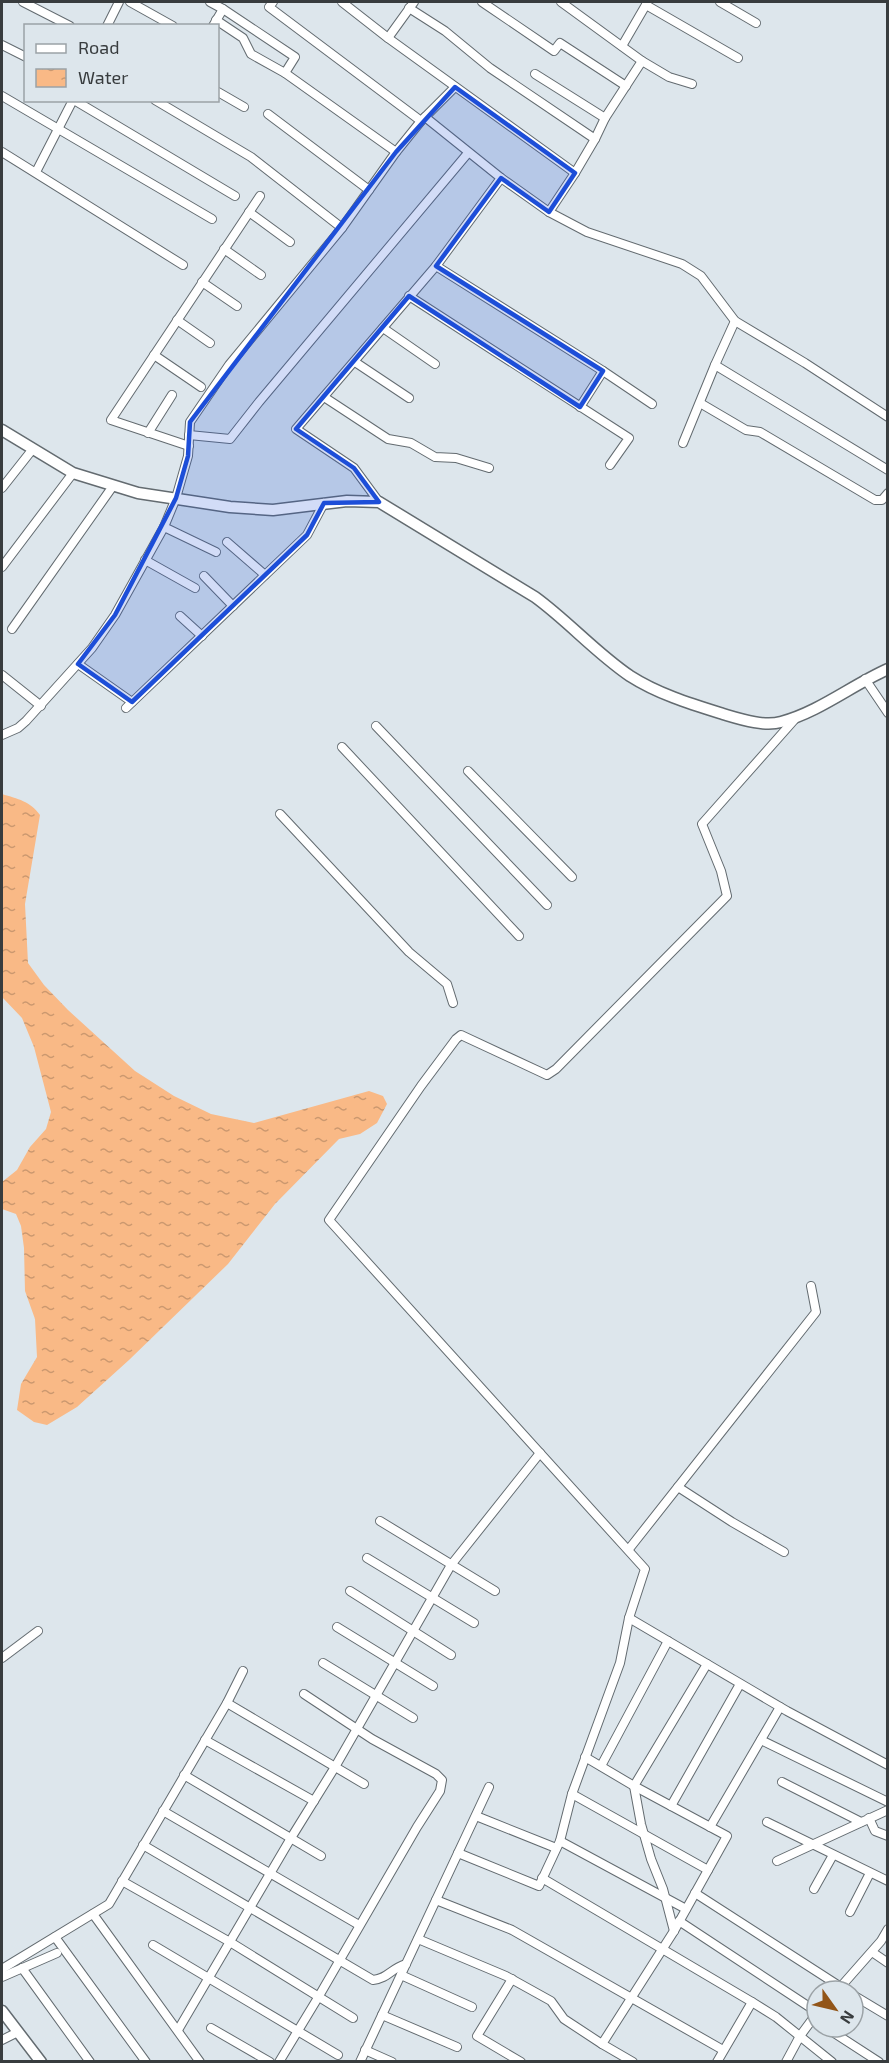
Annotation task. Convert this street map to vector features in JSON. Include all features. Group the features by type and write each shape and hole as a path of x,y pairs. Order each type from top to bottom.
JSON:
{"main road":[{"path":"2,430 32,450 73,472 138,492 230,507 273,510 348,501 379,502 535,597 559,614 608,660 632,677 662,692 732,717 778,723 796,718 887,669"},
{"path":"2,2011 41,2061"}],"street":[{"path":"23,2 66,24"},
{"path":"108,24 119,2"},
{"path":"130,2 169,24"},
{"path":"210,2 295,57 285,73"},
{"path":"273,2 269,8 549,212 587,232 682,264 701,276 735,321 888,417"},
{"path":"342,2 354,5 388,38 575,173"},
{"path":"482,2 554,51 560,43 626,86"},
{"path":"562,2 642,62 669,77 692,84"},
{"path":"720,2 756,23"},
{"path":"622,45 647,3 738,58"},
{"path":"388,38 412,5 490,68 595,139"},
{"path":"214,23 223,9"},
{"path":"219,26 243,38 251,54 285,73 396,152"},
{"path":"2,45 24,56"},
{"path":"549,212 595,139 604,118 642,62"},
{"path":"535,74 604,118"},
{"path":"2,735 18,728 41,706 92,648 115,615 164,527 176,498 188,456 190,422 229,365 342,228 396,152 423,119 455,87"},
{"path":"219,93 244,107"},
{"path":"2,96 212,219"},
{"path":"36,172 73,102"},
{"path":"77,102 235,196"},
{"path":"166,103 251,157 342,228"},
{"path":"268,114 369,190"},
{"path":"2,152 183,265"},
{"path":"189,435 230,440 259,402 468,153"},
{"path":"379,502 354,468 296,429 436,266 501,178"},
{"path":"189,446 111,420 260,196"},
{"path":"249,212 290,242"},
{"path":"224,249 261,274"},
{"path":"436,266 652,404"},
{"path":"202,282 237,306"},
{"path":"409,296 629,438 610,465"},
{"path":"177,320 210,343"},
{"path":"683,442 735,321"},
{"path":"383,328 435,364"},
{"path":"154,356 201,387"},
{"path":"355,362 409,398"},
{"path":"715,365 888,470"},
{"path":"580,407 603,371"},
{"path":"148,433 172,395"},
{"path":"324,397 388,439 411,442 435,457 456,458 489,468"},
{"path":"700,403 746,430 760,432 875,500 882,500 888,493"},
{"path":"2,488 32,450"},
{"path":"2,567 73,472"},
{"path":"12,629 113,486"},
{"path":"78,664 129,705 307,534 324,503"},
{"path":"164,527 216,552"},
{"path":"227,542 265,575"},
{"path":"145,560 195,588"},
{"path":"204,576 233,606"},
{"path":"180,616 202,636"},
{"path":"2,675 41,706"},
{"path":"865,679 888,713"},
{"path":"458,1853 538,1886 558,1844 572,1794 620,1663 629,1618 645,1569 329,1220 420,1086 456,1039 461,1035 547,1075 556,1069 727,896 721,871 702,824 796,718"},
{"path":"376,726 547,905"},
{"path":"342,747 519,936"},
{"path":"468,771 572,877"},
{"path":"280,814 409,952 447,984 453,1003"},
{"path":"629,1549 816,1312 811,1286"},
{"path":"178,2031 452,1565 540,1454"},
{"path":"678,1487 784,1552"},
{"path":"380,1521 495,1591"},
{"path":"367,1558 474,1623"},
{"path":"350,1591 451,1655"},
{"path":"629,1618 780,1707 888,1765"},
{"path":"337,1627 433,1686"},
{"path":"2,1658 38,1631"},
{"path":"601,1766 668,1641"},
{"path":"323,1663 413,1718"},
{"path":"674,1931 644,1834 634,1786 707,1664"},
{"path":"2,1969 109,1904 243,1671"},
{"path":"671,1806 740,1684"},
{"path":"279,2061 417,1827 441,1791 442,1780 436,1774 372,1739 304,1694"},
{"path":"227,1702 364,1784"},
{"path":"710,1827 780,1707"},
{"path":"205,1740 314,1801"},
{"path":"761,1740 888,1802"},
{"path":"585,1757 726,1836 680,1921 602,2044"},
{"path":"184,1775 321,1856"},
{"path":"782,1782 865,1820 875,1831 888,1836"},
{"path":"360,2061 489,1787"},
{"path":"572,1794 708,1870"},
{"path":"777,1861 888,1810"},
{"path":"163,1811 359,1925"},
{"path":"476,1816 558,1844 686,1909"},
{"path":"767,1822 888,1881"},
{"path":"143,1845 374,1980 384,1979 394,1967 406,1964"},
{"path":"814,1889 833,1855"},
{"path":"850,1912 870,1873"},
{"path":"543,1878 752,2002 832,2061"},
{"path":"122,1881 230,1942 353,2018"},
{"path":"695,1893 825,1979"},
{"path":"436,1900 512,1930 723,2050"},
{"path":"93,1914 200,2061"},
{"path":"680,1921 805,2009"},
{"path":"851,1979 888,1929"},
{"path":"55,1937 146,2061"},
{"path":"418,1939 512,1979 551,2001 564,2019 633,2061"},
{"path":"153,1945 338,2055"},
{"path":"872,1952 888,1963"},
{"path":"2,1977 57,1953"},
{"path":"22,1968 90,2061"},
{"path":"401,1976 472,2007"},
{"path":"512,1979 477,2036 521,2061"},
{"path":"717,2061 752,2002"},
{"path":"865,2002 888,2016"},
{"path":"382,2015 457,2047"},
{"path":"211,2028 270,2061"},
{"path":"786,2061 805,2030"},
{"path":"2,2040 18,2032"},
{"path":"844,2039 879,2061"},
{"path":"365,2050 392,2061"}],"highlighted area":[{"path":"455,87 575,173 549,212 501,178 436,266 603,371 580,407 409,296 296,429 354,468 379,502 324,503 307,535 132,702 78,664 115,615 176,498 188,456 190,422 396,152"}],"water":[{"path":"2,794 28,804 40,815 25,904 28,963 44,985 68,1010 135,1071 174,1096 211,1114 254,1123 369,1091 383,1096 387,1104 377,1123 360,1134 339,1139 275,1204 228,1264 129,1360 77,1407 47,1425 34,1422 17,1410 21,1384 37,1357 35,1319 25,1291 21,1226 16,1214 2,1209 2,1182 17,1170 30,1147 46,1129 51,1112 34,1047 22,1018 2,997"}]}
